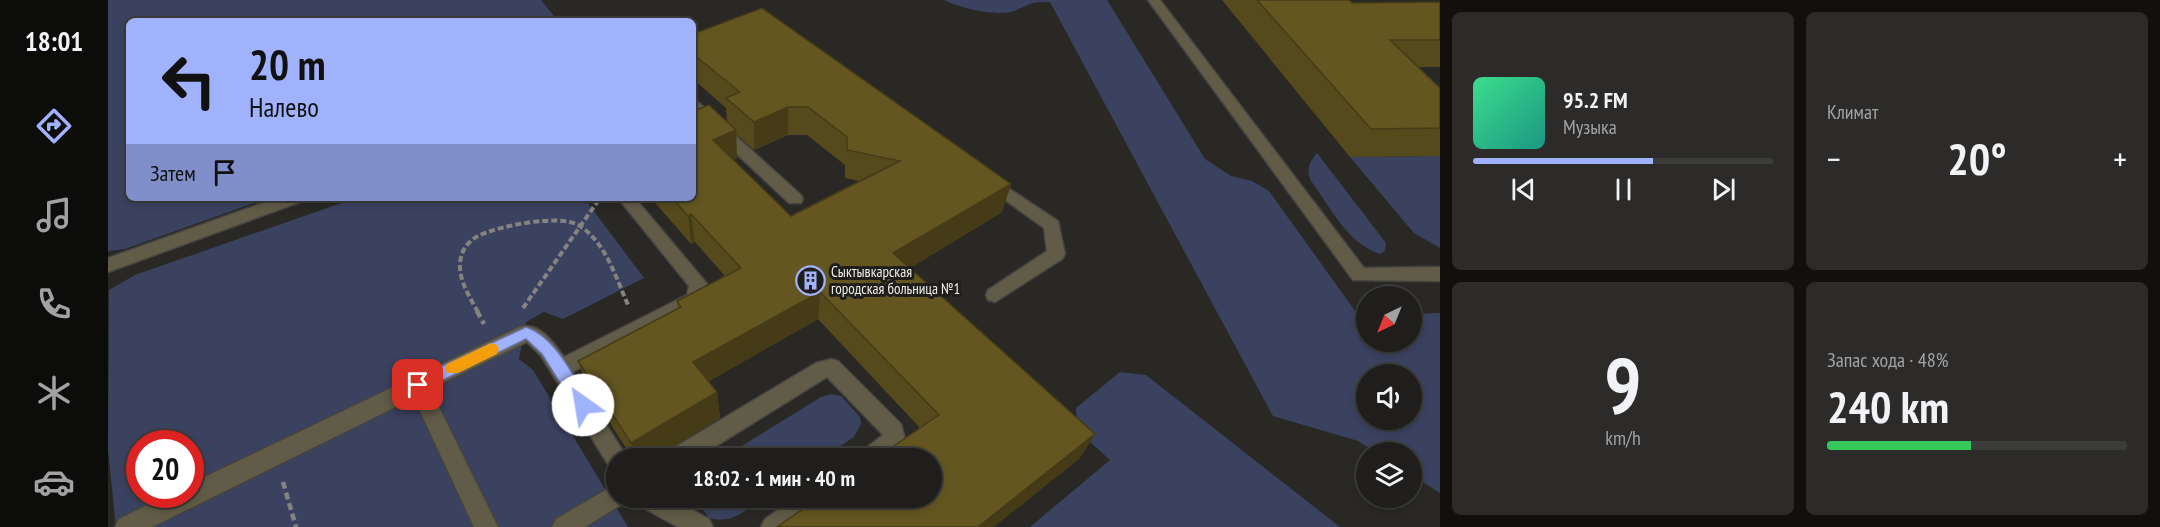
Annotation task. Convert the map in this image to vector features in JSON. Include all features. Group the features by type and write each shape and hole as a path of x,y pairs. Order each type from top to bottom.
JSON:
{"lane":[{"path":"1154,0 1359,275 1440,274"},
{"path":"699,120 795,199"},
{"path":"978,172 1052,225 1056,254 995,295"},
{"path":"108,266 286,201"},
{"path":"560,369 695,299 699,285 629,201"},
{"path":"127,527 526,333 534,336 543,345 610,448"},
{"path":"693,448 823,369 831,367 893,431 894,439 883,448"},
{"path":"418,385 486,527"},
{"path":"564,527 606,501"},
{"path":"666,508 701,527"},
{"path":"773,527 800,508"}],"path":[{"path":"598,201 580,226 496,347 461,278 460,260 466,245 476,237 496,230 567,220 580,226 610,262 618,286 639,328"},
{"path":"275,454 296,527"}],"shaded area":[{"path":"108,0 541,0 556,18 126,18 126,201 260,201 125,249 108,251"},
{"path":"944,0 1107,0 1205,159 1231,176 1252,181 1269,191 1356,312 1356,352 1422,352 1422,314 1440,313 1440,493 1422,481 1422,442 1360,442 1273,416 1050,2 1034,3 1006,13 968,9"},
{"path":"1317,153 1386,243 1385,251 1380,254 1358,242 1333,213 1309,177 1309,166"},
{"path":"1440,156 1440,248 1414,233 1350,157"},
{"path":"347,201 586,201 644,278 563,319 544,312 526,322 519,359 533,370 606,491 606,508 617,508 628,527 116,527 108,449 109,290 135,275"},
{"path":"1120,372 1146,375 1340,527 1030,527 1110,460 1077,430 1076,408"},
{"path":"831,394 841,396 860,417 861,424 854,437 838,448 739,448 821,397"},
{"path":"702,508 749,508 732,518 709,518"}],"building":[{"path":"1257,0 1349,0 1352,3 1440,2 1440,40 1390,40 1440,88 1440,128 1371,129"},
{"name":"Сыктывкарская городская больница №1","path":"762,8 1011,184 893,253 1095,434 978,527 777,527 805,508 942,508 942,448 891,448 939,415 820,292 693,362 717,392 631,443 578,361 681,307 677,301 741,268 691,214 688,216 675,201 696,201 696,110 709,105 736,130 713,140 791,216 900,161 847,150 847,137 808,107 788,107 754,122 726,98 740,92 696,56 696,33"}],"slow traffic":[{"path":"453,368 491,349"}],"place":[{"name":"Сыктывкарская городская больница №1","path":"810,280"}],"route":[{"path":"418,385 526,333 534,336 548,350 583,405"}]}
